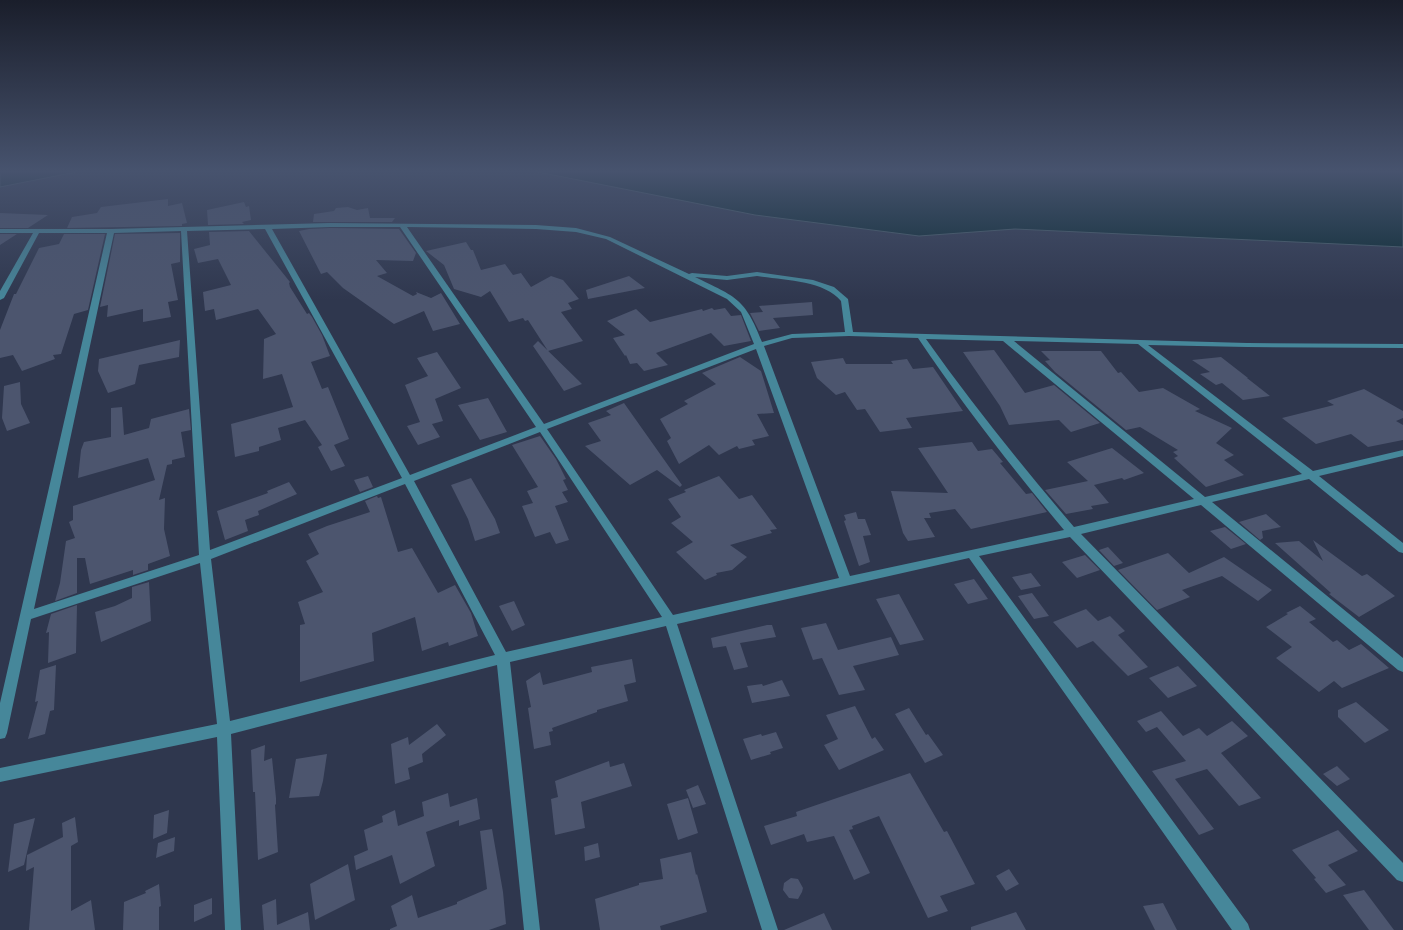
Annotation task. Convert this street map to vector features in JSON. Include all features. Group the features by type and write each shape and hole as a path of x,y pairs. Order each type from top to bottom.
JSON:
{"street":[{"path":"0,231 111,231 268,228 330,225 402,225 536,227 576,230 608,238 685,274 738,302 760,345 846,581"},
{"path":"402,225 541,427 670,620 770,930"},
{"path":"268,228 407,478 503,658 532,930"},
{"path":"184,229 205,557 224,729 233,930"},
{"path":"0,298 37,231"},
{"path":"0,733 111,231"},
{"path":"685,274 727,278 757,274 813,282 831,288 845,301 849,334"},
{"path":"26,616 205,557 541,427 760,345 792,336 849,334 1140,343 1403,346"},
{"path":"920,336 949,378 1017,467 1072,532 1403,874"},
{"path":"1005,338 1403,666"},
{"path":"1140,343 1403,548"},
{"path":"0,775 224,729 503,658 1072,532 1403,453"},
{"path":"972,553 1242,930"}],"water":[{"path":"747,213 1403,213 1403,247 1015,229 919,236"}],"building":[{"path":"0,213 48,215 28,228 0,228"},
{"path":"94,213 185,213 187,223 182,224 182,226 67,228 72,217"},
{"path":"207,213 250,213 251,220 242,222 244,224 208,225"},
{"path":"369,213 370,218 395,218 392,222 313,222 314,214"},
{"path":"330,228 399,229 416,253 413,261 376,260 387,273 377,276 413,296 417,294 416,292 431,298 441,293 460,324 433,331 424,311 394,324 343,288 327,272 321,274 299,231"},
{"path":"249,231 290,282 290,287 307,314 309,313 312,317 322,335 330,356 311,362 322,389 328,387 349,439 334,445 345,466 331,471 318,447 322,445 305,420 278,428 281,440 259,447 259,451 235,457 231,424 293,407 282,374 263,379 264,339 276,334 258,309 216,320 214,309 205,311 203,292 231,285 218,259 198,263 194,249 210,245 209,232"},
{"path":"180,233 180,262 171,264 178,300 168,302 171,317 143,322 143,309 107,317 108,305 100,307 115,234"},
{"path":"0,234 17,234 0,245"},
{"path":"64,234 105,234 88,310 74,314 61,354 53,355 55,359 22,371 13,355 0,358 0,330 14,294 16,294 39,248 59,244"},
{"path":"466,242 471,250 473,250 481,270 505,264 513,275 521,273 531,287 551,276 563,280 579,299 568,303 572,309 561,312 583,341 548,351 528,320 525,321 523,318 509,322 490,291 481,297 454,289 444,265 426,251"},
{"path":"629,276 645,288 588,299 586,290"},
{"path":"812,302 813,315 773,318 780,328 759,331 750,313 763,312 759,306"},
{"path":"712,308 714,310 725,308 731,316 741,315 751,341 724,346 711,333 656,353 668,365 644,371 637,363 630,364 626,355 625,356 613,338 625,335 607,321 636,309 650,322 702,309 703,311"},
{"path":"180,340 179,357 139,365 135,384 108,393 98,371 99,359"},
{"path":"538,341 582,384 564,391 533,346"},
{"path":"994,350 1025,393 1054,385 1100,423 1071,432 1059,420 1009,425 1000,406 963,352"},
{"path":"1041,351 1101,351 1118,373 1121,372 1139,392 1163,388 1200,409 1195,411 1232,428 1216,443 1234,455 1224,460 1244,475 1206,487 1174,458 1178,456 1173,452 1178,450 1140,427 1126,430 1055,372 1045,361 1050,360"},
{"path":"437,352 461,388 435,399 443,421 432,424 440,437 418,445 407,426 420,422 405,385 428,376 417,358"},
{"path":"740,357 761,371 774,413 757,414 769,436 752,440 755,445 739,449 737,446 719,455 709,445 679,464 667,441 671,438 660,419 688,404 684,401 716,384 702,373"},
{"path":"1221,357 1270,396 1243,400 1222,383 1216,385 1200,374 1210,372 1192,360"},
{"path":"843,358 846,364 893,364 891,361 907,359 913,369 933,367 963,411 906,418 912,428 880,432 865,409 857,410 845,392 836,395 817,378 811,362"},
{"path":"20,382 21,404 30,423 7,431 2,418 4,386"},
{"path":"1364,389 1403,411 1403,418 1396,421 1403,425 1403,440 1368,447 1351,434 1316,444 1282,418 1334,405 1327,401"},
{"path":"488,398 507,432 480,440 458,405"},
{"path":"624,403 682,485 680,487 657,470 630,485 585,446 601,441 588,423 611,415 606,411"},
{"path":"122,407 124,435 149,428 151,419 189,409 191,430 181,432 185,457 172,460 172,464 167,465 159,500 165,498 164,529 170,556 148,564 148,570 133,575 133,570 90,584 85,558 77,558 77,593 55,601 60,583 66,541 75,538 69,522 73,520 73,506 155,480 148,458 78,478 81,450 84,442 111,437 111,408"},
{"path":"540,436 556,459 566,479 563,480 568,490 562,492 568,502 555,506 569,540 556,544 550,532 535,537 522,506 533,503 527,491 538,487 512,445"},
{"path":"972,442 978,451 992,449 1003,462 1000,463 1026,494 1032,493 1047,512 971,529 955,509 929,513 931,518 924,518 935,537 908,541 903,533 891,491 948,493 918,448"},
{"path":"1112,448 1144,473 1124,480 1122,478 1094,485 1109,503 1091,506 1093,509 1066,514 1045,490 1088,481 1067,462"},
{"path":"368,476 373,487 360,492 354,480"},
{"path":"719,476 739,499 752,495 777,529 770,530 772,533 730,545 747,557 732,570 716,573 717,575 705,580 676,552 693,542 671,523 681,517 668,499 686,492 684,490"},
{"path":"471,478 495,519 500,533 475,541 468,519 451,485"},
{"path":"289,482 297,494 258,511 259,515 245,520 248,531 225,540 217,511 268,493 267,491"},
{"path":"377,496 378,498 381,497 398,552 412,548 438,593 455,585 471,613 478,636 449,646 448,642 422,651 415,617 372,633 374,661 300,682 300,625 305,624 298,602 323,592 306,561 319,554 308,534 370,512 365,501"},
{"path":"856,512 858,519 865,519 871,535 863,536 870,562 859,566 844,521 846,520 844,515"},
{"path":"1266,514 1281,527 1262,531 1263,538 1260,540 1239,522"},
{"path":"1225,527 1246,544 1231,549 1210,531"},
{"path":"1313,540 1362,576 1367,574 1395,596 1359,617 1329,594 1331,593 1275,543 1299,541 1323,561"},
{"path":"1108,547 1123,563 1114,566 1099,550"},
{"path":"1168,553 1189,573 1224,557 1272,590 1258,601 1222,576 1182,590 1190,597 1157,610 1118,570"},
{"path":"1085,555 1100,570 1077,578 1062,562"},
{"path":"1031,573 1041,586 1021,590 1012,577"},
{"path":"974,579 988,599 968,604 954,584"},
{"path":"149,582 151,621 101,642 95,612 115,606 132,598 132,587"},
{"path":"1032,593 1049,616 1034,619 1018,596"},
{"path":"899,594 924,640 900,645 876,599"},
{"path":"514,601 525,625 512,631 499,606"},
{"path":"77,605 76,653 48,663 49,632 46,633 51,614"},
{"path":"1300,606 1316,619 1309,622 1333,642 1337,640 1349,650 1361,644 1389,668 1342,688 1334,681 1319,692 1276,658 1292,647 1266,627 1288,614 1286,613"},
{"path":"1086,609 1098,621 1110,616 1125,631 1118,635 1148,667 1128,676 1093,641 1077,648 1053,622"},
{"path":"826,623 838,650 891,637 899,655 853,666 865,690 839,695 822,658 813,660 801,628"},
{"path":"772,625 776,637 740,643 748,667 734,670 726,646 713,648 711,638"},
{"path":"632,659 636,682 624,685 628,701 597,710 597,712 552,728 553,731 549,732 551,745 534,749 528,708 531,707 526,681 540,672 543,685 592,672 591,667"},
{"path":"56,665 54,710 50,711 45,734 28,739 38,701 35,702 40,670"},
{"path":"1178,666 1197,686 1168,698 1149,678"},
{"path":"782,680 790,696 752,703 747,686 762,684 763,686"},
{"path":"1356,702 1389,730 1365,743 1338,717 1338,710"},
{"path":"855,706 872,739 875,737 884,750 839,770 824,745 838,739 826,715"},
{"path":"909,708 926,735 928,734 943,755 925,763 895,714"},
{"path":"1161,711 1183,736 1199,728 1207,736 1232,721 1248,736 1221,753 1261,798 1239,806 1207,769 1175,779 1214,829 1199,835 1152,771 1186,761 1157,727 1146,732 1137,721"},
{"path":"437,724 446,735 422,754 423,762 408,768 410,779 395,784 391,744 408,737 409,745"},
{"path":"776,732 783,748 770,752 771,754 751,760 743,739"},
{"path":"265,745 264,761 272,758 276,798 275,805 278,852 258,860 255,792 253,792 251,750"},
{"path":"327,754 319,796 289,798 296,759"},
{"path":"609,761 610,767 624,763 632,786 581,802 585,828 555,835 551,799 558,797 555,781"},
{"path":"1337,766 1350,779 1337,786 1323,774"},
{"path":"910,773 944,832 947,831 975,884 940,896 948,911 928,918 879,816 852,826 853,829 849,830 870,873 854,880 834,836 807,842 804,834 771,845 764,826 797,816 796,812"},
{"path":"698,785 706,804 693,808 686,790"},
{"path":"448,793 450,807 477,798 480,819 459,826 459,820 426,832 435,866 400,884 392,855 356,870 354,856 368,850 364,830 383,822 382,816 395,810 398,826 424,816 422,802"},
{"path":"688,798 698,833 678,840 667,804"},
{"path":"169,810 167,833 153,839 154,815"},
{"path":"75,817 78,842 71,846 71,911 91,900 95,930 29,930 34,867 26,871 27,855 63,837 62,823"},
{"path":"35,818 24,865 8,872 14,824"},
{"path":"492,829 503,892 506,924 489,930 390,930 397,926 391,906 412,895 418,918 457,904 457,902 487,889 480,831"},
{"path":"1338,830 1358,851 1328,865 1346,885 1326,893 1314,879 1316,878 1292,850"},
{"path":"175,837 174,851 156,858 158,843"},
{"path":"598,843 600,857 585,861 584,847"},
{"path":"691,852 707,912 660,926 661,930 600,930 595,899 639,885 639,883 663,879 660,859"},
{"path":"348,864 355,900 315,920 310,884"},
{"path":"1009,869 1019,884 1006,891 996,876"},
{"path":"791,878 798,879 803,888 798,899 789,898 783,890 784,883"},
{"path":"159,884 161,906 159,907 159,930 123,930 124,902 146,893 145,891"},
{"path":"1364,890 1394,930 1369,930 1343,895"},
{"path":"212,898 212,914 194,922 194,905"},
{"path":"276,899 277,925 308,912 310,930 264,930 262,905"},
{"path":"1163,903 1177,930 1155,930 1143,906"},
{"path":"1016,912 1026,930 971,930 971,927"},
{"path":"824,913 832,930 784,930"}]}
